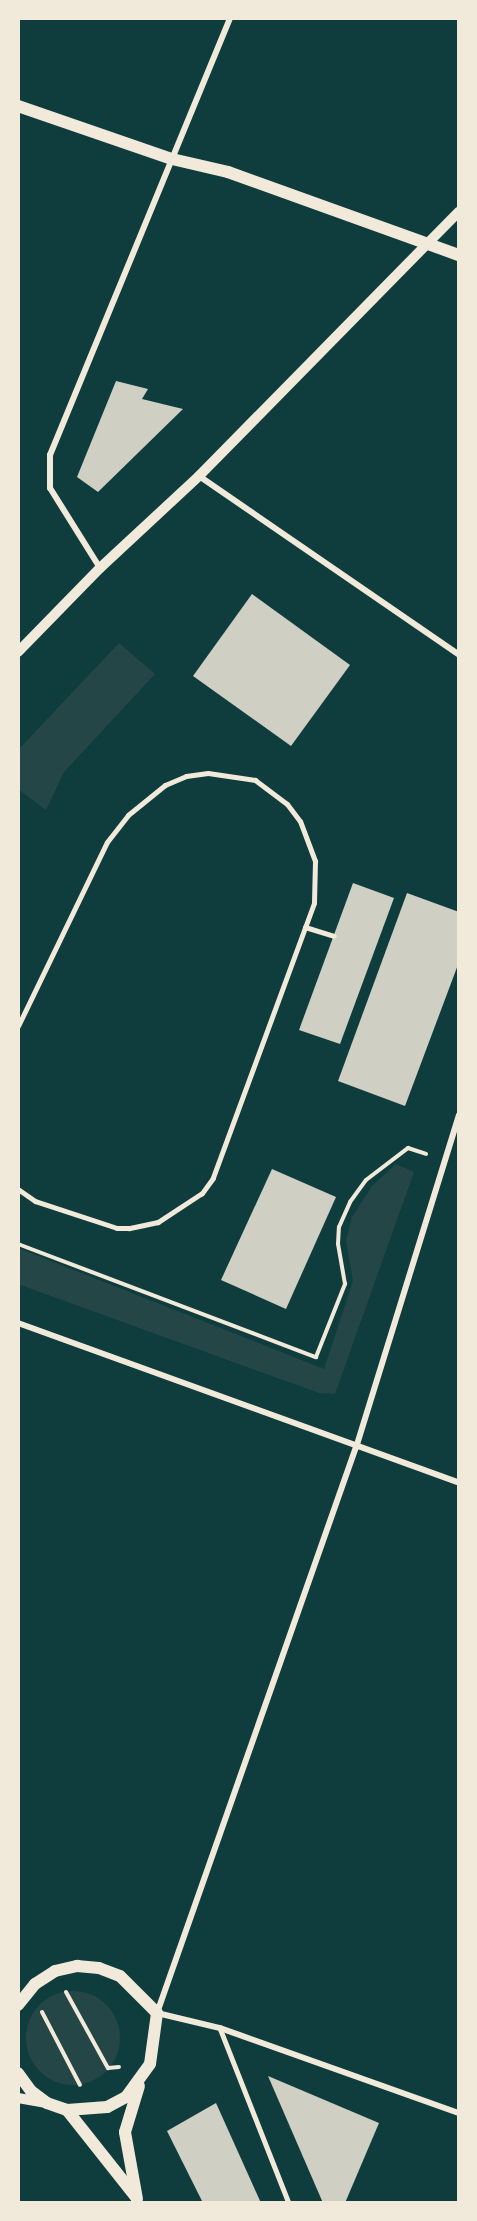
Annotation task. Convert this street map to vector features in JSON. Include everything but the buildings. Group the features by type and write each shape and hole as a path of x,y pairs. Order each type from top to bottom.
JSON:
{"main road":[{"path":"18,106 172,159 228,172 459,255"},
{"path":"19,1999 35,1983 55,1971 77,1966 99,1968 120,1976 157,2013 150,2064 140,2082 125,2132 138,2201"},
{"path":"18,2073 31,2091 48,2103 73,2110 107,2107 126,2097 140,2082"},
{"path":"73,2110 138,2201"}],"street":[{"path":"100,568 50,488 50,455 230,18"},
{"path":"18,652 100,568 199,476 459,212"},
{"path":"199,476 459,655"},
{"path":"18,1026 107,842 142,803 165,785 186,776 231,774 255,780 287,804 300,821 315,861 317,888 305,927 213,1178 202,1193 158,1222 123,1228 34,1201 18,1189"},
{"path":"305,927 334,936"},
{"path":"459,1115 443,1160 356,1448 157,2013 220,2028 459,2113"},
{"path":"18,1323 356,1448 459,1483"},
{"path":"18,2098 48,2103"}],"lane":[{"path":"220,2028 289,2203"}],"path":[{"path":"18,1244 316,1357 345,1284 339,1227 350,1202 366,1180 408,1148 443,1160"},
{"path":"55,1971 108,2068 150,2064"},
{"path":"19,1999 39,2006 80,2084 73,2110"}],"shaded area":[{"path":"119,643 155,674 64,772 46,810 18,789 18,750"},
{"path":"396,1164 414,1172 335,1394 319,1393 18,1284 18,1248 324,1369 353,1281 346,1240 352,1217 372,1186"},
{"path":"73,1991 91,1995 106,2005 116,2020 120,2038 116,2056 106,2071 91,2081 73,2085 55,2081 40,2071 30,2056 26,2038 30,2020 40,2005 55,1995"}]}
